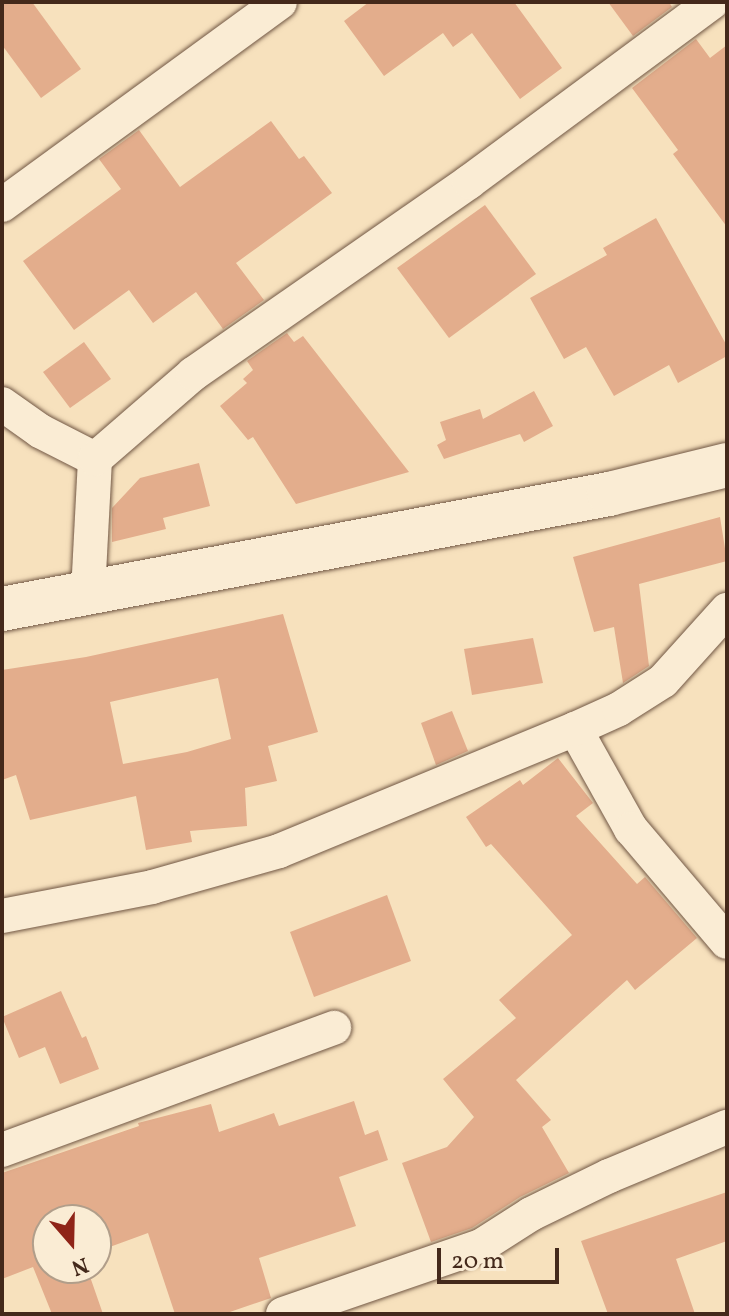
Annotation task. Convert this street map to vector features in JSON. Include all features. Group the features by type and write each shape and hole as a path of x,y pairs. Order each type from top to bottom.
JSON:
{"street":[{"path":"2,205 280,2"},
{"path":"88,593 95,459 193,374 469,182 712,2"},
{"path":"2,404 40,431 95,459"},
{"path":"2,609 609,494 727,465"},
{"path":"2,916 152,887 279,851 575,729 619,709 663,681 727,610"},
{"path":"575,729 631,829 727,942"},
{"path":"2,1150 334,1028"},
{"path":"283,1314 481,1246 531,1214 609,1176 727,1127"}],"building":[{"path":"2,2 32,2 81,69 41,98 2,45"},
{"path":"369,2 514,2 562,68 520,99 472,33 453,47 443,33 384,76 344,21"},
{"path":"608,2 669,2 672,7 633,36"},
{"path":"696,39 710,58 727,45 727,227 673,154 678,150 632,88"},
{"path":"271,121 299,159 304,156 332,193 236,263 264,300 223,329 196,292 153,323 129,290 74,330 23,261 121,189 99,159 139,130 180,187"},
{"path":"485,205 536,274 449,338 397,268"},
{"path":"656,218 727,346 727,356 678,383 669,365 614,396 586,347 564,359 530,298 607,255 603,248"},
{"path":"287,333 294,342 303,336 409,472 296,504 253,437 248,440 220,406 247,383 243,379 253,370 247,361"},
{"path":"84,342 111,379 70,408 43,372"},
{"path":"534,391 553,426 524,442 520,434 444,459 437,445 446,440 440,422 480,409 483,419"},
{"path":"199,463 210,506 163,518 166,529 112,542 112,508 140,478"},
{"path":"720,517 727,561 639,584 649,666 623,683 614,627 594,632 573,557"},
{"path":"283,614 318,732 268,746 277,781 245,788 247,826 190,831 192,842 146,850 136,796 30,820 16,775 2,780 2,670 86,657","holes":["218,678 231,739 187,752 123,764 110,702"]},
{"path":"533,638 543,683 472,695 464,649"},
{"path":"452,711 468,751 436,765 421,723"},
{"path":"558,758 593,803 576,816 637,884 645,877 697,938 635,990 627,980 516,1080 551,1120 542,1127 569,1173 520,1197 472,1228 431,1242 402,1163 447,1147 474,1117 443,1079 516,1018 499,1000 572,935 491,844 486,847 466,817 520,780 523,785"},
{"path":"387,895 411,961 314,997 290,932"},
{"path":"61,991 82,1038 86,1036 99,1069 60,1084 45,1047 19,1058 2,1017"},
{"path":"354,1101 365,1135 378,1130 388,1160 339,1177 356,1226 259,1258 271,1298 224,1314 175,1314 148,1233 112,1246 112,1204 32,1204 32,1267 2,1279 2,1173 139,1126 138,1123 211,1104 219,1132 274,1113 279,1126"},
{"path":"727,1192 727,1241 676,1259 695,1314 608,1314 581,1241"},
{"path":"40,1284 93,1284 103,1314 52,1314"}]}
